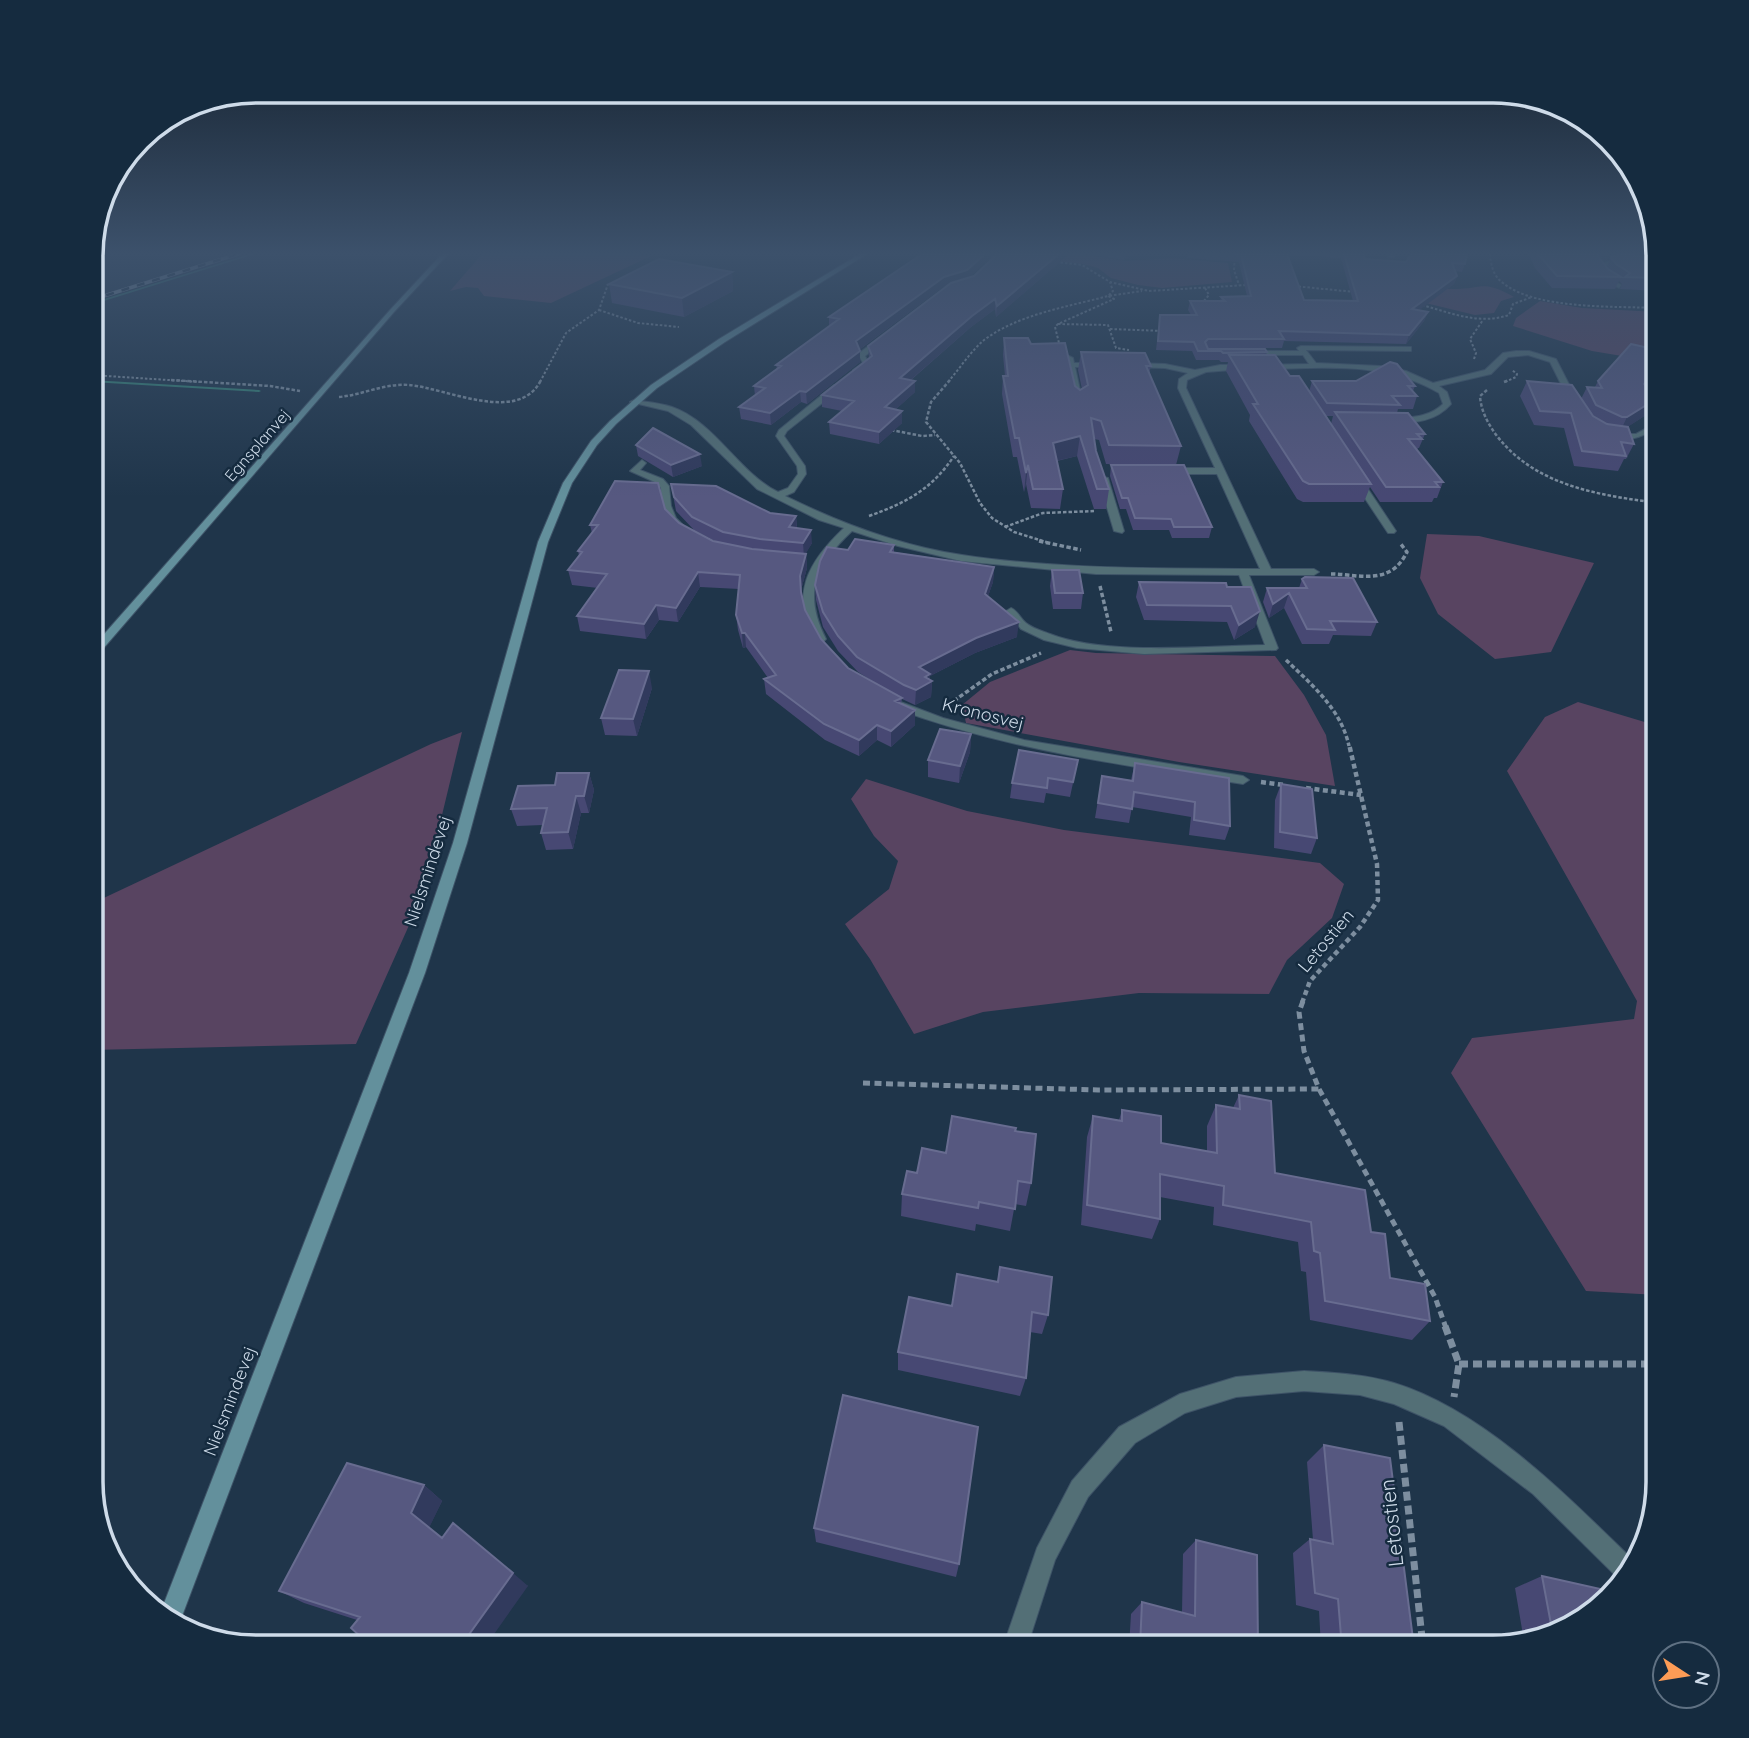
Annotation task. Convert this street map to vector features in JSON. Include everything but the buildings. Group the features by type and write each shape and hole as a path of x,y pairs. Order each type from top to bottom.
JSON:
{"street":[{"name":"Egnsplanvej","path":"104,641 372,335"},
{"name":"Nielsmindevej","path":"173,1610 416,973 460,843 543,542 557,502 579,464 605,430 634,402 660,381 731,335"},
{"path":"778,496 791,490 802,474 800,466 780,436 783,430 867,363 861,356 888,335"},
{"path":"1315,367 1301,348 1408,349"},
{"path":"1235,353 1304,353"},
{"path":"1434,385 1488,372 1506,355 1529,353 1552,361 1579,411"},
{"path":"1079,404 1069,361 1109,365"},
{"path":"1122,365 1165,366 1194,372 1231,366 1383,369 1415,377 1443,392 1447,404 1440,412 1409,421 1389,421"},
{"path":"1194,372 1183,379 1182,388 1267,572"},
{"path":"634,402 670,409 694,423 760,487 822,519 901,544 961,558 1096,571 1314,572"},
{"path":"1603,435 1629,438 1646,430"},
{"path":"642,463 634,471 660,481 666,488 666,506 673,519 694,537"},
{"path":"1348,464 1391,531"},
{"path":"1114,470 1100,470 1119,530"},
{"path":"1154,470 1221,471"},
{"path":"827,650 814,629 808,606 810,562 850,528"},
{"path":"1010,611 1023,627 1068,643 1115,649 1272,648 1243,572"},
{"name":"Kronosvej","path":"887,699 930,719 990,736 1243,780"},
{"path":"1019,1635 1045,1556 1068,1511 1080,1489 1127,1435 1180,1404 1236,1387 1304,1381 1360,1385 1396,1394 1451,1419 1541,1486 1621,1565"}],"path":[{"path":"104,375 270,386 318,396 354,396 390,386 411,385 483,401 520,400 535,391 562,335"},
{"path":"994,335 982,342 931,402 926,422 964,469 981,506 990,517 1004,527 1089,554 1096,571 1115,649"},
{"path":"1057,335 1062,354 1069,361"},
{"path":"1112,335 1116,348 1138,352"},
{"path":"1473,335 1470,339 1476,353 1474,359 1517,374 1516,377 1497,385"},
{"path":"1488,390 1480,396 1480,402 1490,426 1502,446 1527,468 1571,486 1646,501"},
{"path":"887,429 922,436 935,435"},
{"path":"850,528 867,516 919,496 938,482 954,456"},
{"path":"1004,527 1043,513 1113,511"},
{"path":"1314,572 1344,574 1345,577 1380,577 1386,574 1407,552 1391,531"},
{"path":"930,719 992,674 1068,643"},
{"name":"Letostien","path":"1272,648 1328,701 1346,731 1377,864 1378,900 1360,927 1310,981 1299,1012 1304,1051 1319,1089 1435,1297 1459,1364 1451,1419"},
{"path":"1243,780 1361,795"},
{"path":"863,1083 1098,1090 1319,1089"},
{"path":"1459,1364 1646,1364"},
{"name":"Letostien","path":"1396,1394 1422,1635"}],"shaded area":[{"path":"1542,335 1646,335 1646,360 1592,351"},
{"path":"1427,534 1479,536 1594,563 1551,652 1495,659 1438,614 1420,578"},
{"path":"1070,650 1096,653 1275,656 1304,695 1326,735 1335,786 1179,762 966,723 962,705 990,682"},
{"path":"1578,702 1646,722 1646,1294 1586,1291 1451,1073 1472,1038 1634,1019 1637,1001 1507,771 1545,717"},
{"path":"462,732 423,894 356,1044 103,1050 103,898 431,744"},
{"path":"866,779 967,811 1064,830 1320,863 1344,884 1332,918 1287,960 1269,994 1139,993 983,1012 914,1034 870,959 845,924 889,889 898,861 874,836 851,799"}],"waterway":[{"path":"104,382 259,391"}]}
